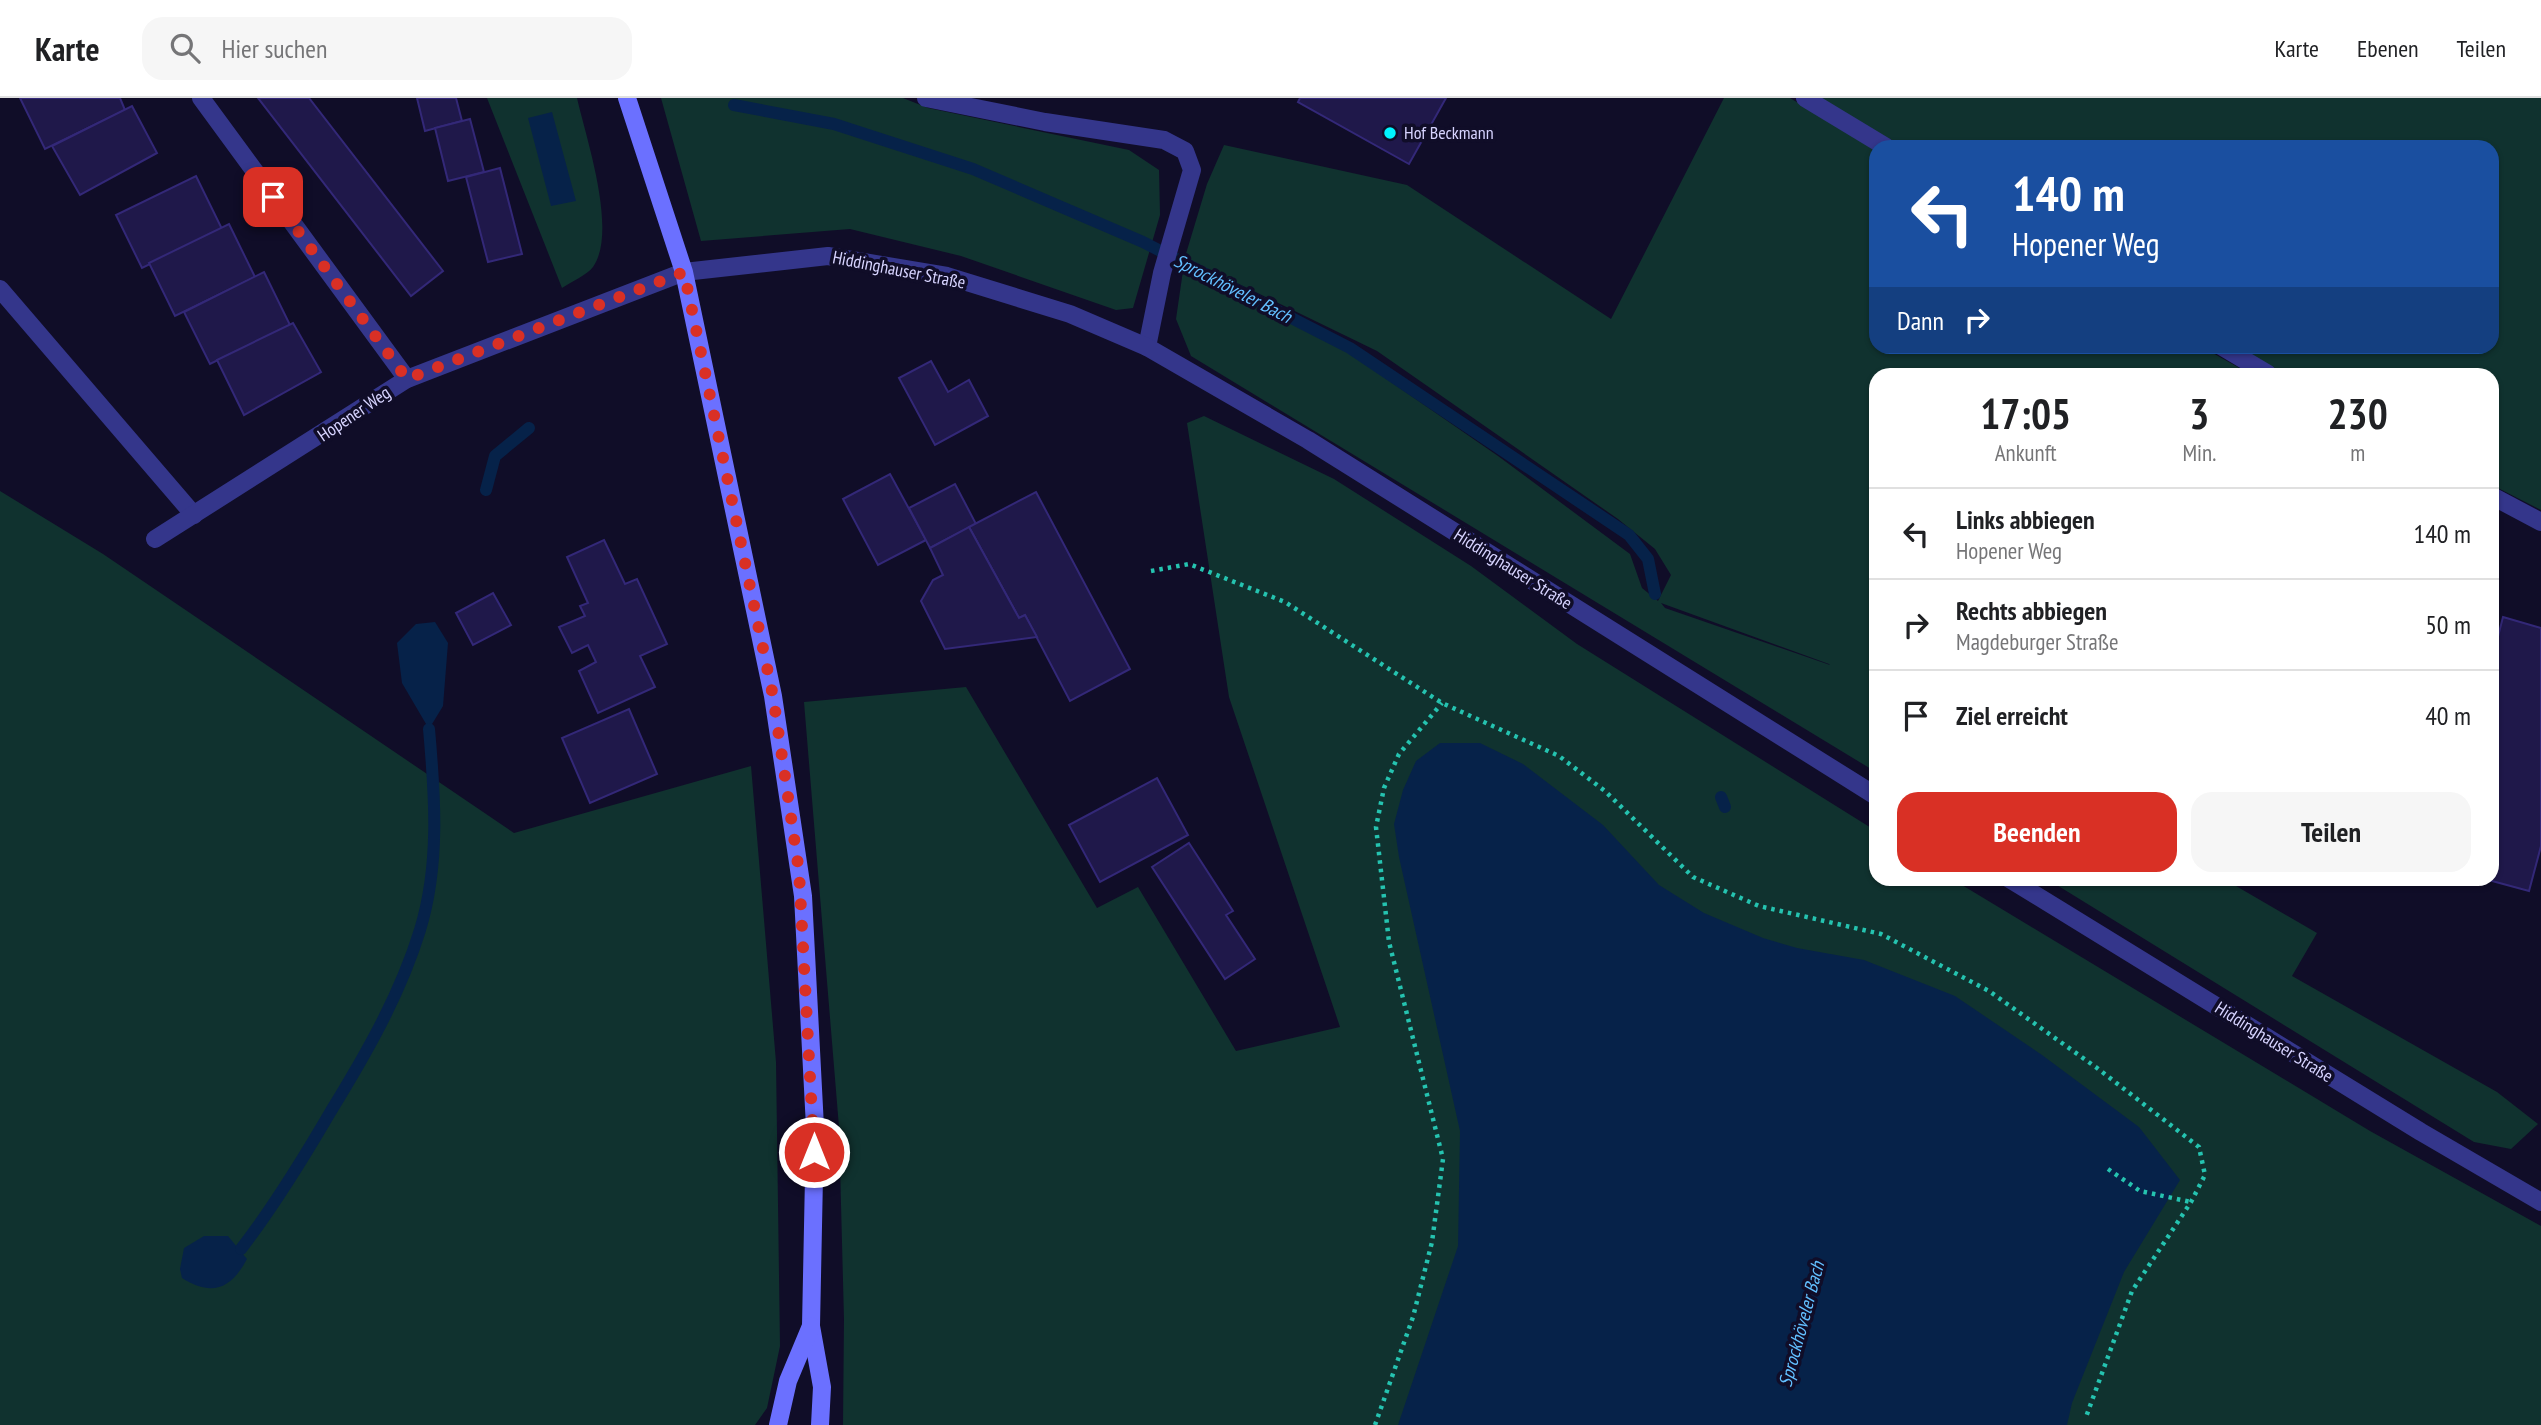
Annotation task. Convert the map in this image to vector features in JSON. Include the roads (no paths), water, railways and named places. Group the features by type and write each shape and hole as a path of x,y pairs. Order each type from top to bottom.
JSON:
{"main road":[{"path":"627,98 684,272 773,696 803,896 815,1127 811,1326 822,1387 820,1425"},
{"path":"778,1425 788,1381 811,1326"}],"street":[{"path":"201,98 407,379"},
{"path":"926,98 1045,122 1164,141 1185,151 1192,170 1162,273 1147,347"},
{"path":"1805,98 1874,140"},
{"name":"Hiddinghauser Straße","path":"684,272 828,256 947,276 1070,314 1147,347 1308,440 1869,792"},
{"name":"Hopener Weg","path":"155,539 407,379 684,272"},
{"path":"0,289 194,515"},
{"path":"2234,354 2258,368"},
{"path":"2499,500 2541,522"},
{"name":"Hiddinghauser Straße","path":"2021,886 2421,1132 2541,1202"}],"water":[{"path":"552,112 576,201 551,206 528,118"},
{"path":"435,622 448,643 443,706 429,729 402,683 397,643 416,624"},
{"path":"1440,743 1480,743 1523,764 1603,825 1659,885 1704,913 1763,938 1797,948 1864,960 1955,996 2042,1055 2139,1127 2180,1180 2124,1272 2072,1403 2067,1425 1398,1425 1458,1246 1460,1131 1394,824 1403,790 1416,761"},
{"path":"204,1236 228,1236 247,1259 234,1277 220,1287 203,1287 182,1278 180,1269 184,1248"}],"waterway":[{"name":"Sprockhöveler Bach","path":"734,105 834,124 973,169 1143,242 1350,348 1629,535 1648,559 1655,594"},
{"path":"486,490 495,456 529,428"},
{"path":"241,1249 288,1182 357,1068 381,1024 412,954 426,905 433,856 434,805 429,729"},
{"name":"Sprockhöveler Bach","path":"1721,797 1725,807"}],"place":[{"name":"Hof Beckmann","path":"1390,133"}]}
